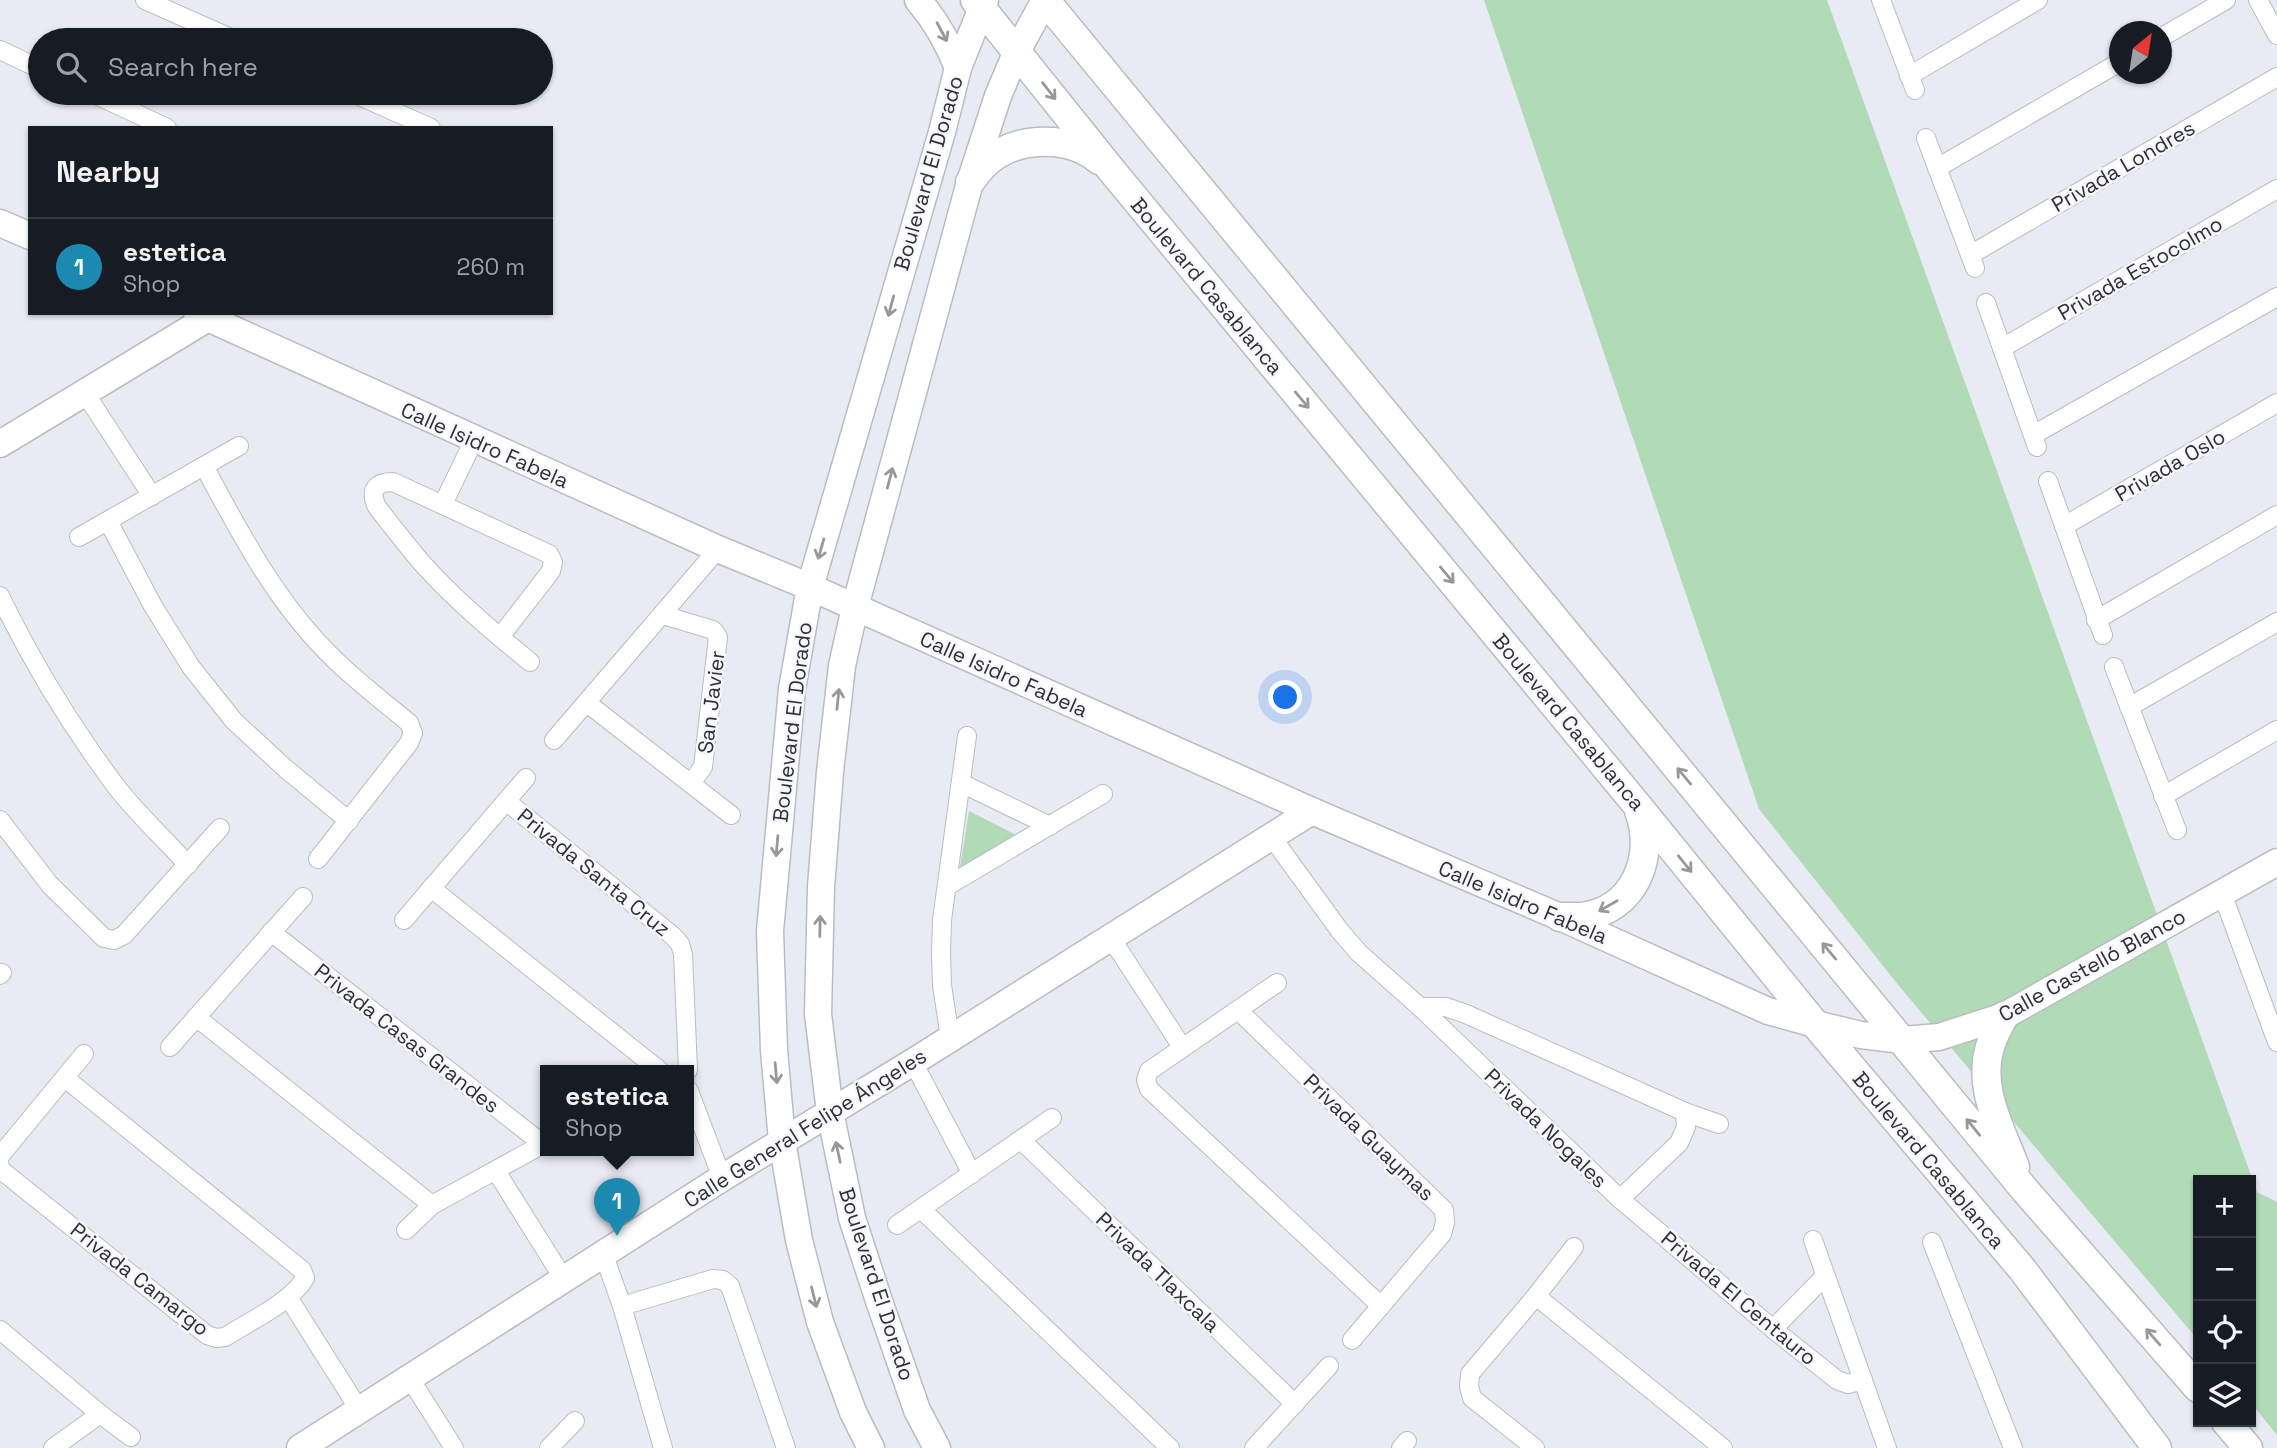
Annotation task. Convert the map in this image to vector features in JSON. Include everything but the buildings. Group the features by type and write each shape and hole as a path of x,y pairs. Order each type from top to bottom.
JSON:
{"main road":[{"path":"918,0 936,21 958,68"},
{"path":"1045,0 2024,1189 2193,1382"},
{"name":"Boulevard El Dorado","path":"937,1448 918,1410 859,1242 830,1112 818,1014 821,887 842,666 855,607 970,182 998,96 1017,51 1045,0"},
{"name":"Boulevard El Dorado","path":"871,1448 853,1412 820,1322 799,1240 782,1141 774,1050 770,931 792,689 810,587 942,132 958,68 980,2"},
{"name":"Boulevard Casablanca","path":"980,2 1113,172 1815,1024 2022,1269 2157,1448"},
{"path":"970,182 988,161 1012,147 1039,141 1066,144 1092,154 1113,172"},
{"path":"0,223 28,235"},
{"path":"0,444 85,393 202,316"},
{"name":"Calle Isidro Fabela","path":"202,316 718,549 810,587 1312,811 1768,1010 1815,1024"},
{"path":"1560,917 1584,916 1606,909 1626,894 1633,884 1639,875 1646,852 1645,827 1637,805"},
{"name":"Calle General Felipe Ángeles","path":"300,1448 563,1278 914,1062 1312,811"},
{"name":"Calle Castelló Blanco","path":"1815,1024 1861,1035 1902,1040 1939,1037 2004,1016 2277,862"},
{"path":"2004,1016 1987,1058 1988,1096 2024,1189"},
{"path":"2230,1427 2248,1448"}],"street":[{"path":"145,0 208,28"},
{"path":"1881,0 1912,83 2038,0"},
{"path":"2172,31 2225,0"},
{"path":"2258,0 2277,35"},
{"path":"0,50 28,63"},
{"path":"1937,167 2109,68"},
{"name":"Privada Londres","path":"1926,138 1972,262 2277,77"},
{"path":"118,105 163,126"},
{"path":"371,105 396,121 421,126"},
{"name":"Privada Estocolmo","path":"2002,348 2277,189"},
{"path":"1986,303 2035,441 2277,297"},
{"path":"85,393 152,496"},
{"name":"Privada Oslo","path":"2064,526 2277,403"},
{"path":"443,504 474,440"},
{"path":"79,537 239,446"},
{"path":"204,466 248,549 289,608 335,660 409,723 413,733 409,743 318,859"},
{"path":"2048,481 2099,627 2277,515"},
{"path":"500,637 551,571 553,562 549,554 393,482 382,482 375,489 373,498 376,507 421,561 455,596 500,637 530,662"},
{"path":"108,521 153,606 191,667 234,721 349,821"},
{"path":"555,740 718,549"},
{"path":"0,596 22,640 68,716 109,776 188,864"},
{"name":"San Javier","path":"663,615 713,630 718,637 703,767 691,783"},
{"path":"2129,707 2277,622"},
{"path":"2114,667 2177,830"},
{"name":"San Javier","path":"587,703 731,815"},
{"path":"2164,796 2277,730"},
{"path":"950,1038 942,985 942,920 967,736"},
{"name":"Privada Santa Cruz","path":"404,920 526,778"},
{"path":"961,783 1050,826"},
{"path":"948,885 1103,794"},
{"name":"Privada Santa Cruz","path":"506,801 680,944 683,954 688,1065"},
{"path":"0,820 50,885 104,938 114,940 124,935 220,828"},
{"name":"Privada Nogales","path":"1271,836 1359,953 1420,1007 1620,1199 1679,1143 1686,1127 1685,1112"},
{"path":"431,888 653,1065"},
{"path":"2222,893 2277,1042"},
{"path":"170,1047 303,897"},
{"name":"Privada Casas Grandes","path":"271,932 540,1140"},
{"path":"1111,938 1182,1047"},
{"path":"1277,983 1149,1071 1146,1080 1149,1089 1381,1306"},
{"path":"1420,1007 1446,1007 1466,1014 1685,1112 1719,1124"},
{"name":"Privada Guaymas","path":"1239,1011 1444,1210 1446,1222 1442,1234 1353,1340"},
{"path":"196,1017 432,1205"},
{"path":"0,1156 84,1054"},
{"path":"914,1062 972,1174"},
{"path":"65,1078 302,1270 305,1278 301,1287 288,1297 360,1411"},
{"path":"694,1104 722,1178"},
{"path":"897,1225 1052,1118"},
{"name":"Privada Tlaxcala","path":"1021,1140 1294,1404"},
{"name":"Privada Casas Grandes","path":"406,1230 432,1205 540,1145"},
{"name":"Privada Camargo","path":"0,1166 207,1335 225,1337 288,1297"},
{"path":"496,1171 563,1278"},
{"name":"Privada El Centauro","path":"1620,1199 1837,1380 1848,1384 1863,1380"},
{"path":"921,1209 1170,1448"},
{"path":"1812,1240 1887,1448"},
{"path":"1932,1242 2013,1448"},
{"path":"1535,1448 1472,1398 1470,1374 1574,1247"},
{"path":"603,1253 622,1306 663,1448"},
{"path":"1773,1329 1825,1276"},
{"path":"622,1306 713,1279 723,1280 730,1286 786,1448"},
{"path":"1536,1296 1723,1448"},
{"path":"0,1330 131,1437"},
{"path":"1254,1448 1329,1366"},
{"path":"409,1377 454,1448"},
{"path":"53,1448 100,1414"},
{"path":"549,1448 575,1421"}],"green space":[{"path":"1484,0 1827,0 2251,1175 2193,1175 2193,1334 1899,986 1759,809"},
{"path":"969,811 1018,836 960,867"},
{"path":"2256,1189 2277,1202 2277,1435 2256,1409"}],"place":[{"name":"estetica","path":"617,1236"}]}
